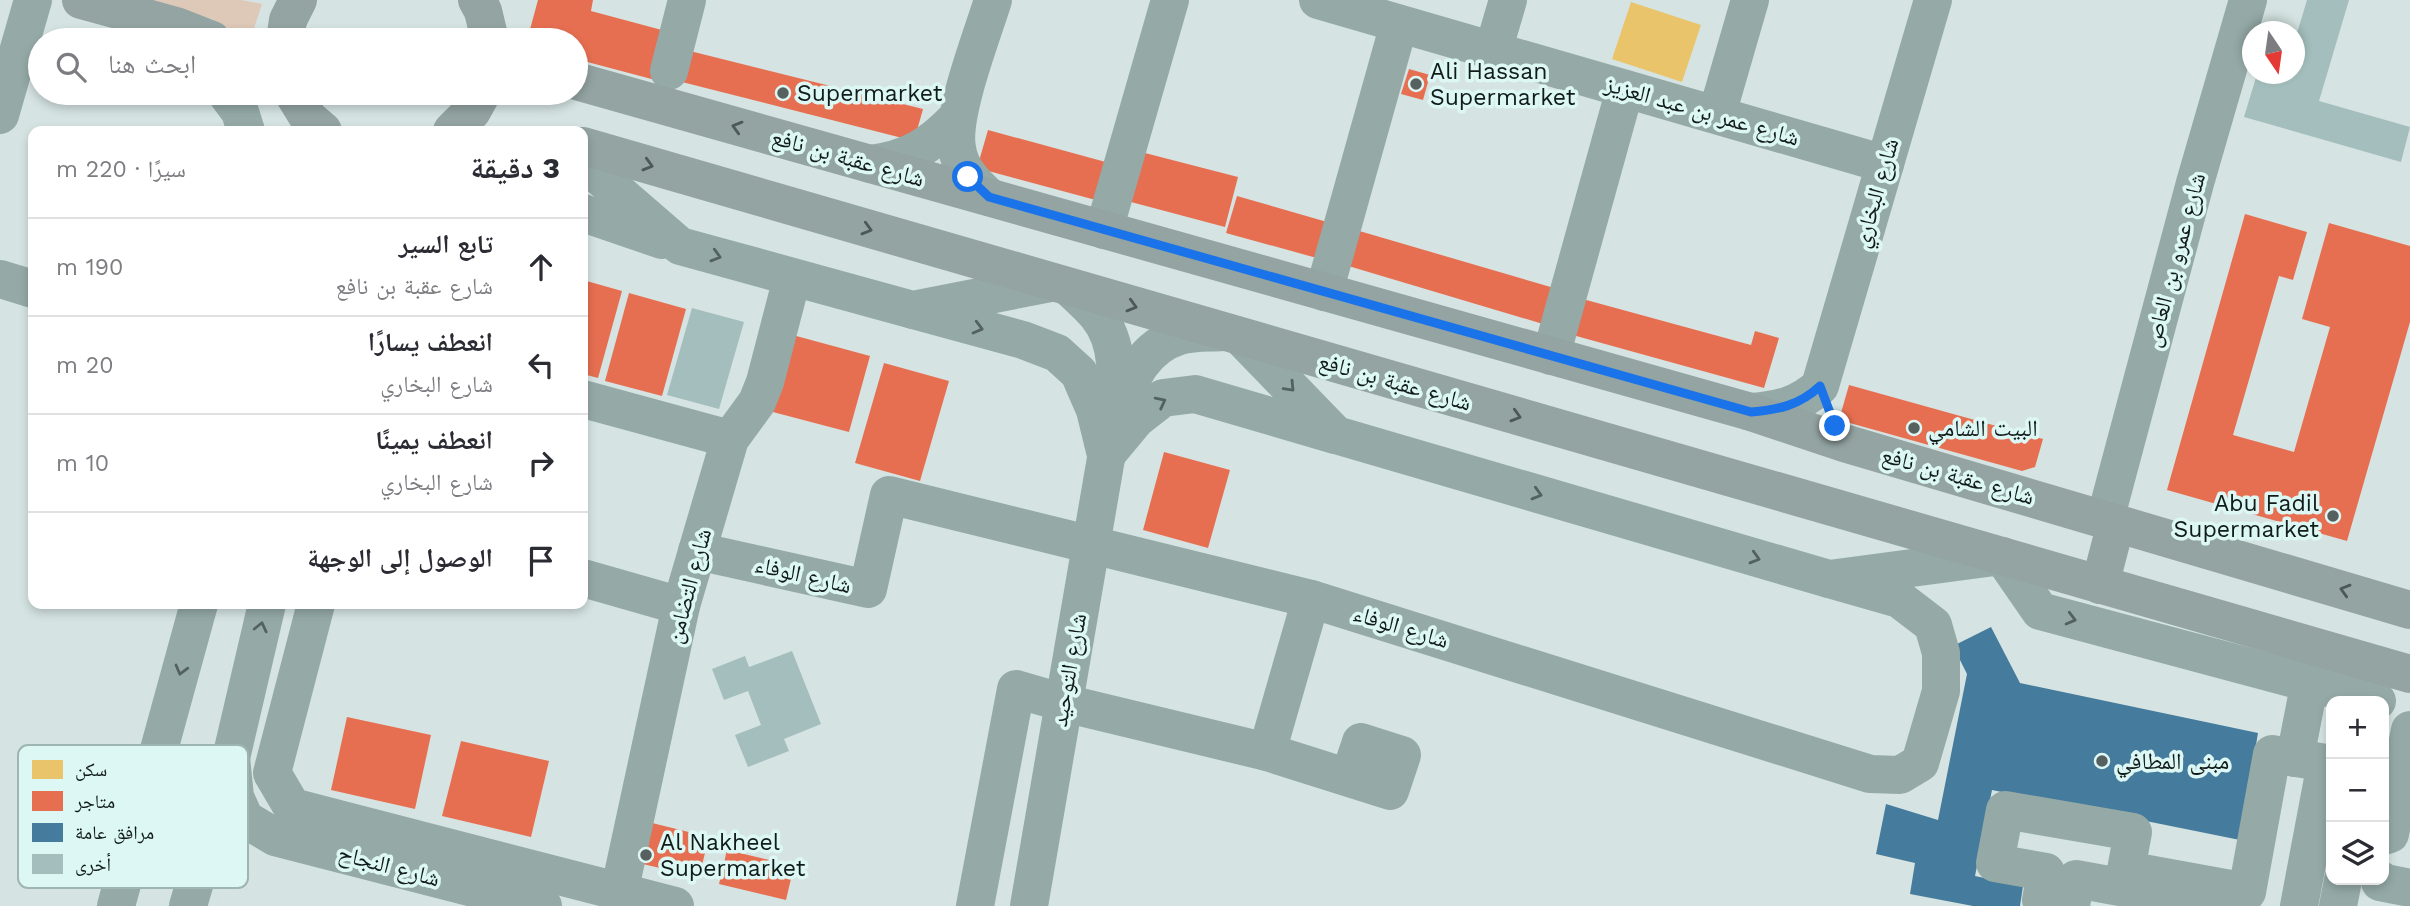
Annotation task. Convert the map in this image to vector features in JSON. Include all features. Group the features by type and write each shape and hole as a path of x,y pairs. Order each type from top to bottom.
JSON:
{"main road":[{"path":"81,0 164,28"},
{"path":"287,28 298,0"},
{"name":"شارع عقبة بن نافع","path":"588,84 1751,412 1844,443 2410,610"},
{"path":"458,126 475,105"},
{"name":"شارع عقبة بن نافع","path":"588,147 2100,585 2396,685"},
{"path":"2100,585 2111,522"}],"street":[{"path":"0,116 33,0"},
{"path":"669,71 687,0"},
{"path":"989,197 968,177 957,149 957,118 993,0"},
{"path":"1104,230 1171,0"},
{"name":"شارع عمر بن عبد العزيز","path":"1318,0 1885,164"},
{"path":"1493,51 1508,0"},
{"path":"1717,114 1750,0"},
{"name":"شارع البخاري","path":"1820,386 1933,0"},
{"name":"شارع عمرو بن العاص","path":"2111,522 2195,183 2248,0"},
{"path":"1324,292 1399,23"},
{"path":"1550,356 1625,89"},
{"path":"235,105 244,126"},
{"path":"870,164 894,161 918,151 939,137 957,118"},
{"path":"588,166 680,246"},
{"path":"588,215 680,246 1023,340 1057,353 1079,373 1108,445"},
{"name":"شارع التضامن","path":"619,900 681,606 730,439 757,402 765,382 792,278"},
{"path":"0,279 28,287"},
{"path":"913,310 1060,286"},
{"name":"شارع التوحيد","path":"1029,906 1108,445 1116,378 1113,344 1098,316 1060,286"},
{"name":"شارع التوحيد","path":"1108,445 1128,386 1151,349 1180,335 1233,335"},
{"path":"1233,335 1336,435"},
{"path":"1751,412 1789,406 1807,398 1820,386 1844,443"},
{"name":"شارع الوفاء","path":"697,551 868,589 889,495 1311,599 1870,774 1900,775 1920,763 1941,691 1941,653 1933,625 1899,598 1195,394 1163,398 1108,445"},
{"path":"588,401 730,439"},
{"path":"1829,579 2002,556 2040,611 2310,681 2396,685 2410,711"},
{"path":"588,579 681,606"},
{"path":"1267,752 1311,599"},
{"path":"160,745 198,609"},
{"path":"234,745 266,609"},
{"path":"315,609 272,773 292,807 619,900 675,906"},
{"path":"2308,752 2310,681"},
{"path":"975,906 1016,689 1267,752 1349,778"},
{"path":"2389,852 2410,730"},
{"path":"2028,906 2032,882 1981,873 1996,796 2147,823 2140,860 2237,878 2263,740 2308,752 2326,764 2299,906"},
{"path":"2223,906 2076,879 2071,905 2041,900 2046,872 1996,863 2005,810 2133,832 2126,870 2247,892 2272,754 2308,752"},
{"name":"شارع النجاح","path":"248,821 275,836 543,906"},
{"path":"2312,906 2327,822"},
{"name":"شارع النجاح","path":"248,840 275,836"},
{"path":"2338,906 2342,885"},
{"path":"116,906 121,888"},
{"path":"2083,906 2085,893 2158,906"}],"shaded area":[{"path":"147,0 241,0 262,4 254,28 228,28 212,19"}],"building: سكن":[{"path":"1631,2 1701,25 1682,82 1612,59"}],"building: متاجر":[{"path":"538,0 593,0 591,11 673,33 659,81 588,62 588,28 530,28"},
{"path":"690,51 923,109 914,141 682,82"},
{"name":"Ali Hassan Supermarket","path":"1409,69 1430,75 1423,100 1401,94"},
{"path":"988,130 1113,164 1103,202 977,168"},
{"path":"1145,153 1238,177 1225,227 1131,202"},
{"path":"1237,196 1334,224 1324,260 1226,233"},
{"path":"2245,214 2307,232 2293,280 2279,276 2233,435 2294,452 2330,327 2302,319 2329,223 2410,246 2410,322 2347,541 2167,490"},
{"path":"1356,230 1554,288 1543,324 1345,265"},
{"path":"588,281 622,291 598,378 588,375"},
{"path":"629,293 686,309 662,396 605,381"},
{"path":"1579,298 1751,345 1755,331 1779,338 1764,388 1569,334"},
{"path":"789,334 870,356 849,432 769,411"},
{"path":"884,363 949,381 920,481 855,463"},
{"path":"1849,385 2043,439 2035,467 2022,471 1839,420"},
{"path":"1164,452 1230,470 1208,548 1143,530"},
{"path":"347,717 431,735 415,809 331,790"},
{"path":"461,741 549,761 531,837 442,816"},
{"path":"644,821 709,837 699,877 634,862"},
{"path":"727,850 794,866 786,900 719,884"}],"building: مرافق عامة":[{"name":"مبنى المطافي","path":"1991,627 2020,683 2258,733 2240,840 1992,790 1975,876 2023,886 2020,906 1973,906 1910,894 1915,863 1876,854 1886,804 1938,820 1967,674 1953,646"}],"building: أخرى":[{"path":"2307,0 2349,0 2319,101 2410,127 2401,162 2244,117 2254,84 2305,84 2305,21 2301,21"},
{"path":"692,308 744,322 719,409 667,395"},
{"path":"792,651 821,724 784,739 789,751 748,767 735,735 761,725 748,691 724,700 712,669 745,656 749,667"}],"place":[{"name":"Ali Hassan Supermarket","path":"1416,84"},
{"name":"Supermarket","path":"783,93"},
{"name":"البيت الشامي","path":"1914,428"},
{"name":"Abu Fadil Supermarket","path":"2333,516"},
{"name":"مبنى المطافي","path":"2102,761"},
{"name":"Al Nakheel Supermarket","path":"646,855"}],"route":[{"path":"968,177 989,197 1751,412 1771,411 1789,406 1807,398 1820,386 1835,426"}]}
